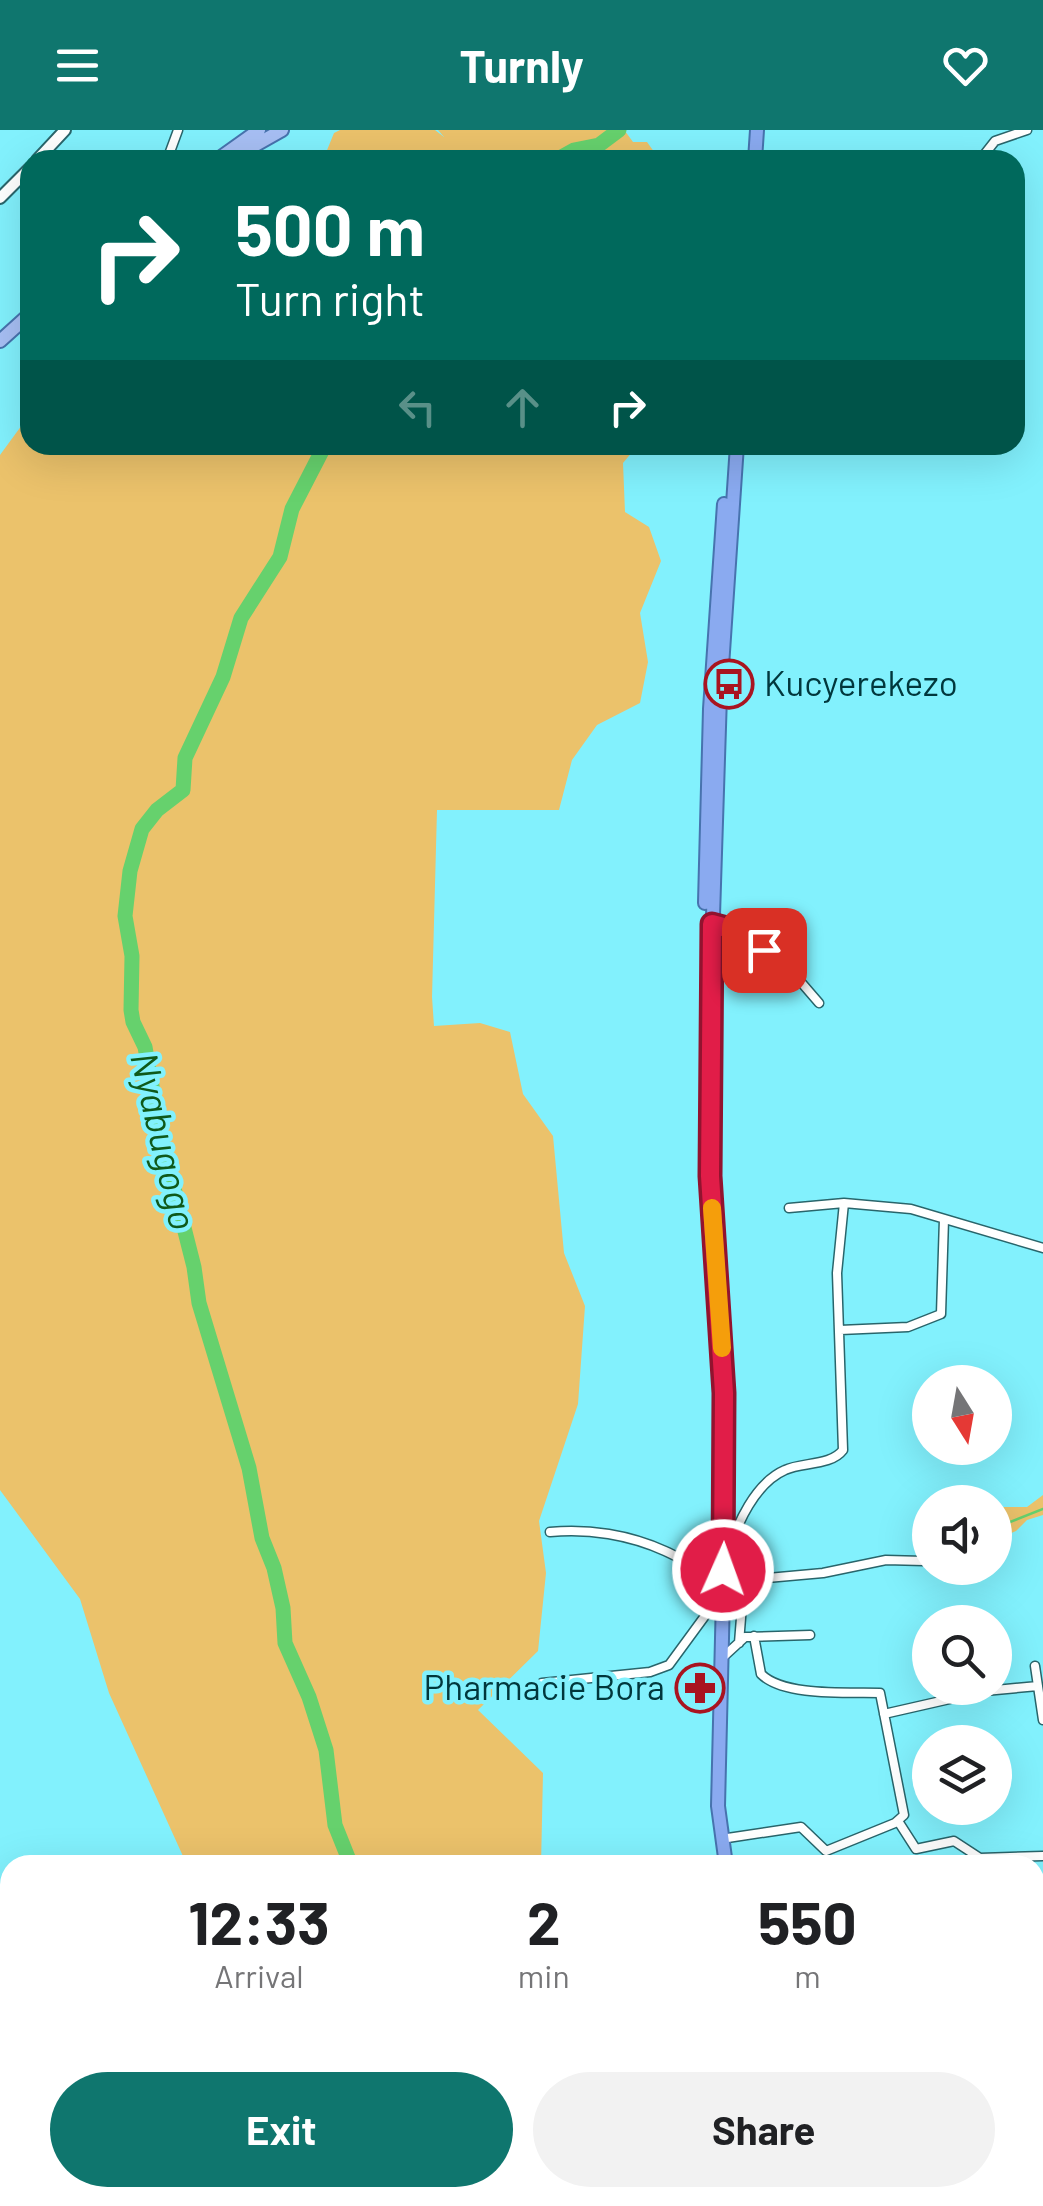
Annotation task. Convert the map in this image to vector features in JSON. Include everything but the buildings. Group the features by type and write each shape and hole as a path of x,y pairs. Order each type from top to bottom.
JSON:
{"highway":[{"path":"709,1040 705,860 710,709 728,455"},
{"path":"724,1855 718,1806 724,1393 710,1176 709,1040 720,696 735,455"}],"main road":[{"path":"231,150 258,130"},
{"path":"247,150 282,130"},
{"path":"0,341 20,323"}],"street":[{"path":"46,150 65,130"},
{"path":"988,150 995,140 1027,130"},
{"path":"0,198 20,178"},
{"path":"712,924 742,932 755,941 768,960 800,980 819,1003"},
{"path":"550,1532 592,1530 666,1552 694,1568 723,1570 737,1524 770,1480 789,1468 841,1454 837,1273 844,1202"},
{"path":"789,1208 844,1202 898,1207 1043,1248"},
{"path":"840,1330 908,1327 941,1314 944,1219"},
{"path":"739,1642 744,1580 823,1573 886,1560 912,1561"},
{"path":"542,1683 650,1672 669,1665 723,1590"},
{"path":"720,1659 745,1637 810,1635"},
{"path":"721,1840 801,1827 826,1851 904,1815 880,1693 810,1691 766,1679 754,1636"},
{"path":"1035,1666 1043,1720"},
{"path":"884,1714 985,1691 1038,1686"},
{"path":"898,1821 916,1849 954,1841 975,1855"}],"shaded area":[{"path":"435,130 444,137 438,130 617,130 598,143 574,149 581,150 327,150 334,133"},
{"path":"625,131 633,142 647,142 653,150 581,150"},
{"path":"20,428 20,455 630,455 623,463 625,512 649,527 661,561 640,613 648,662 640,703 597,725 572,760 559,810 437,810 434,1026 480,1023 510,1032 523,1094 553,1136 564,1253 585,1306 578,1404 539,1521 546,1573 538,1651 478,1710 543,1773 541,1855 182,1855 109,1693 80,1599 0,1490 0,455"},
{"path":"1043,1495 1043,1515 1027,1520 1012,1533 1012,1507 1027,1507"}],"waterway":[{"name":"Nyabugogo","path":"574,150 599,145 619,130"},
{"name":"Nyabugogo","path":"320,455 292,509 280,557 241,618 223,677 185,758 183,790 157,810 142,829 130,871 125,916 132,956 133,1022 145,1047 199,1303 249,1468 262,1538 283,1608 285,1643 309,1697 326,1750 335,1825 347,1855"},
{"path":"1012,1521 1043,1509"}],"slow traffic":[{"path":"712,1208 722,1348"}],"place":[{"name":"Kucyerekezo","path":"729,684"},
{"name":"Pharmacie Bora","path":"700,1688"}],"route":[{"path":"723,1570 724,1393 710,1176 708,1072 712,924 742,932 764,950"}]}
